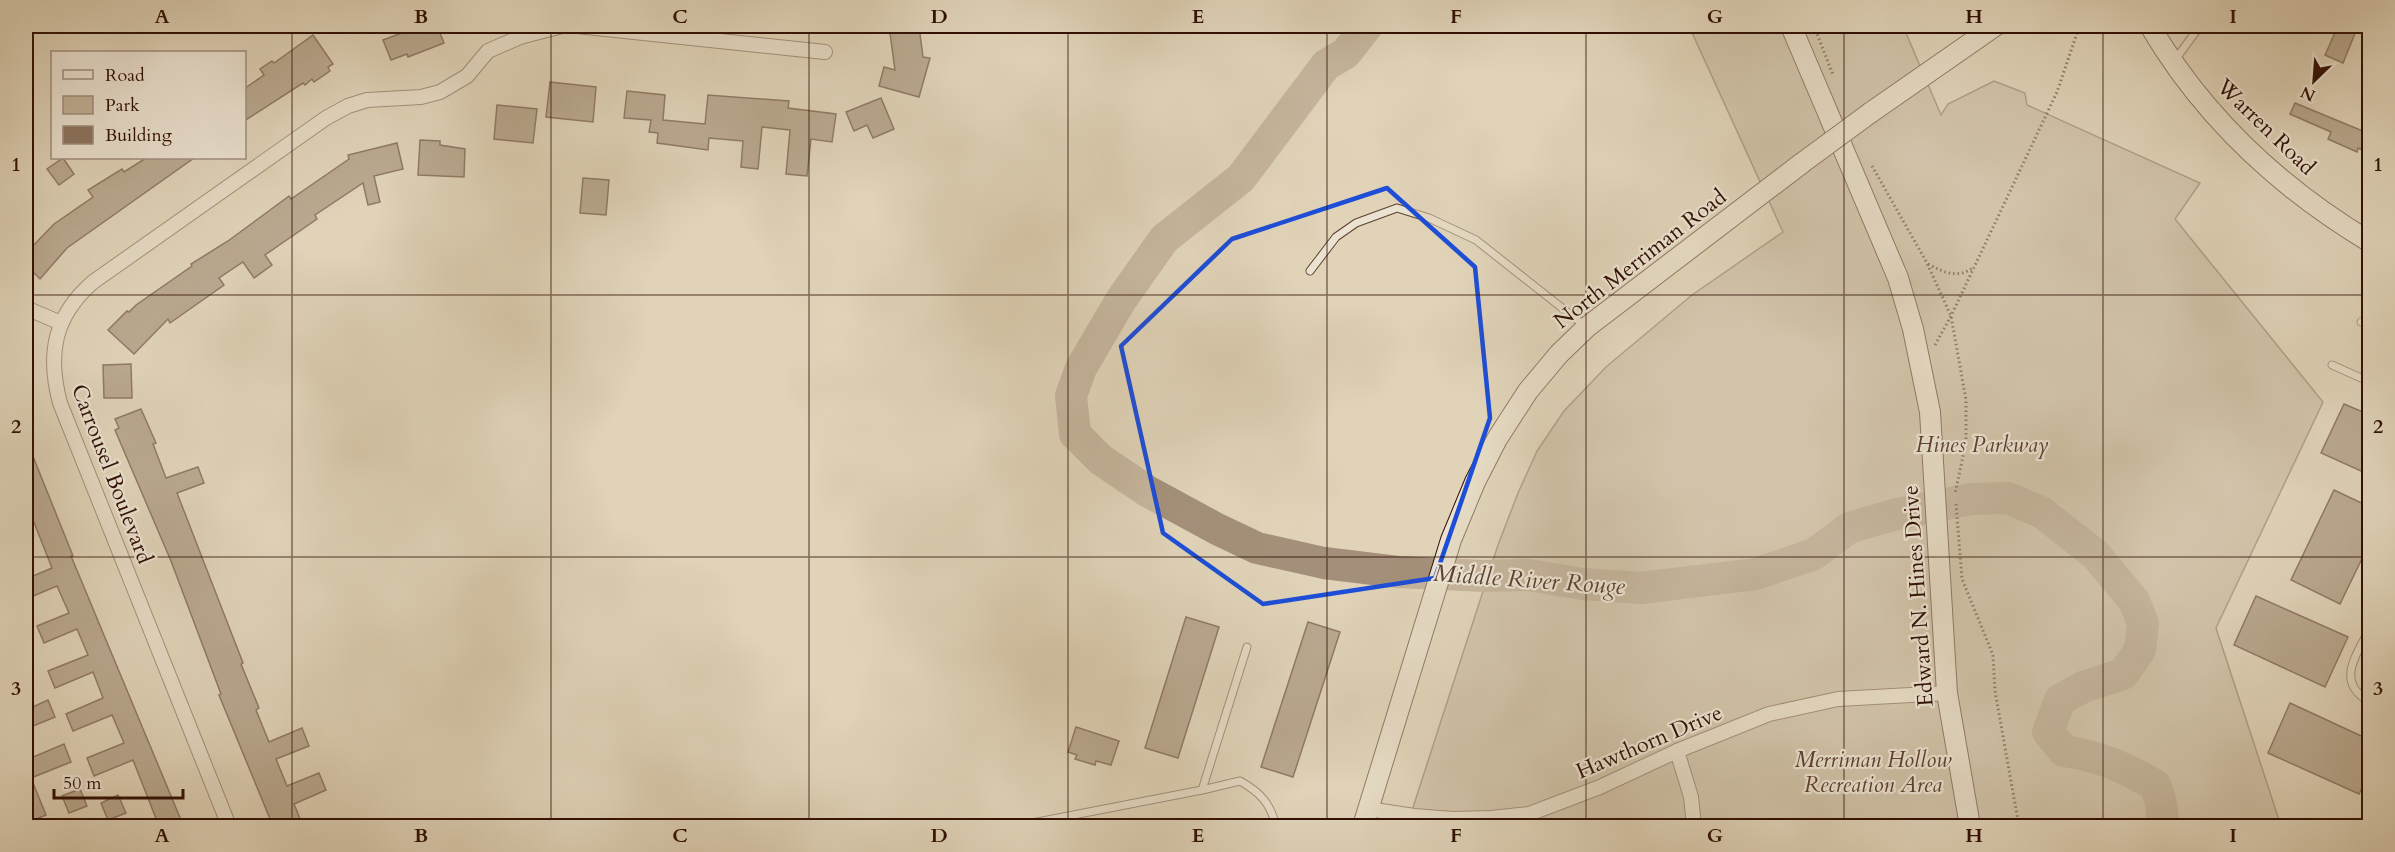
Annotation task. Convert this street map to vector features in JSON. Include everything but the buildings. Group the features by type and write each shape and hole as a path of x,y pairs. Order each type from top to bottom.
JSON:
{"main road":[{"name":"Edward N. Hines Drive","path":"1791,26 1898,278 1922,367 1930,412 1947,693 1970,826"},
{"name":"North Merriman Road","path":"1366,818 1451,540 1475,482 1512,414 1559,354 1587,327 1802,163 1995,26"},
{"name":"Warren Road","path":"2150,26 2174,62 2216,116 2250,152 2317,207 2370,242"}],"street":[{"name":"Carrousel Boulevard","path":"229,826 60,403 54,383 53,358 61,323 79,294 93,282 326,118 348,106 367,100 421,97 440,92 467,76 489,51 520,37 562,26"},
{"path":"578,26 825,52"},
{"path":"26,308 61,323"},
{"name":"Hawthorn Drive","path":"1366,818 1414,816 1453,819 1529,814 1600,787 1677,751 1769,714 1838,699 1947,693"},
{"path":"1677,751 1691,797 1694,826"}],"lane":[{"path":"2174,62 2200,26"},
{"path":"1310,271 1336,237 1356,223 1397,208 1429,218 1476,240 1587,327"},
{"path":"2361,322 2370,326"},
{"path":"2332,365 2370,382"},
{"path":"2370,628 2350,672 2350,680 2356,693 2370,702"},
{"path":"2361,646 2370,650"},
{"path":"1202,790 1247,647"},
{"path":"1017,826 1240,781 1258,792 1272,812 1276,826"}],"path":[{"path":"2076,26 2077,33"},
{"path":"1922,367 1951,316 2057,92 2077,33 2083,26"},
{"path":"1927,263 1953,275 1966,273 1974,267"},
{"path":"1955,494 1962,579 1993,655 1995,692 2019,826"}],"highlighted area":[{"path":"1387,188 1475,267 1490,418 1435,578 1263,604 1163,533 1121,346 1232,239"}],"green space":[{"name":"Hines Parkway","path":"1689,26 1903,26 1941,115 1948,104 1994,81 2025,93 2027,105 2200,183 2175,219 2323,402 2216,628 2281,826 1407,826 1498,545 1537,451 1564,411 1606,367 1692,295 1783,232"}],"waterway":[{"name":"Middle River Rouge","path":"1367,26 1346,53 1326,65 1241,178 1164,239 1121,300 1081,368 1071,396 1075,434 1100,459 1147,491 1257,548 1324,563 1398,572 1485,576 1528,575 1583,584 1641,588 1756,574 1814,554 1849,528 1893,515 1970,499 2008,498 2041,512 2095,554 2134,601 2143,623 2140,650 2123,674 2083,687 2060,700 2048,732 2064,751 2111,763 2155,785 2161,803 2164,826"}],"park label":[{"name":"Merriman Hollow Recreation Area","path":"1873,772"}]}
